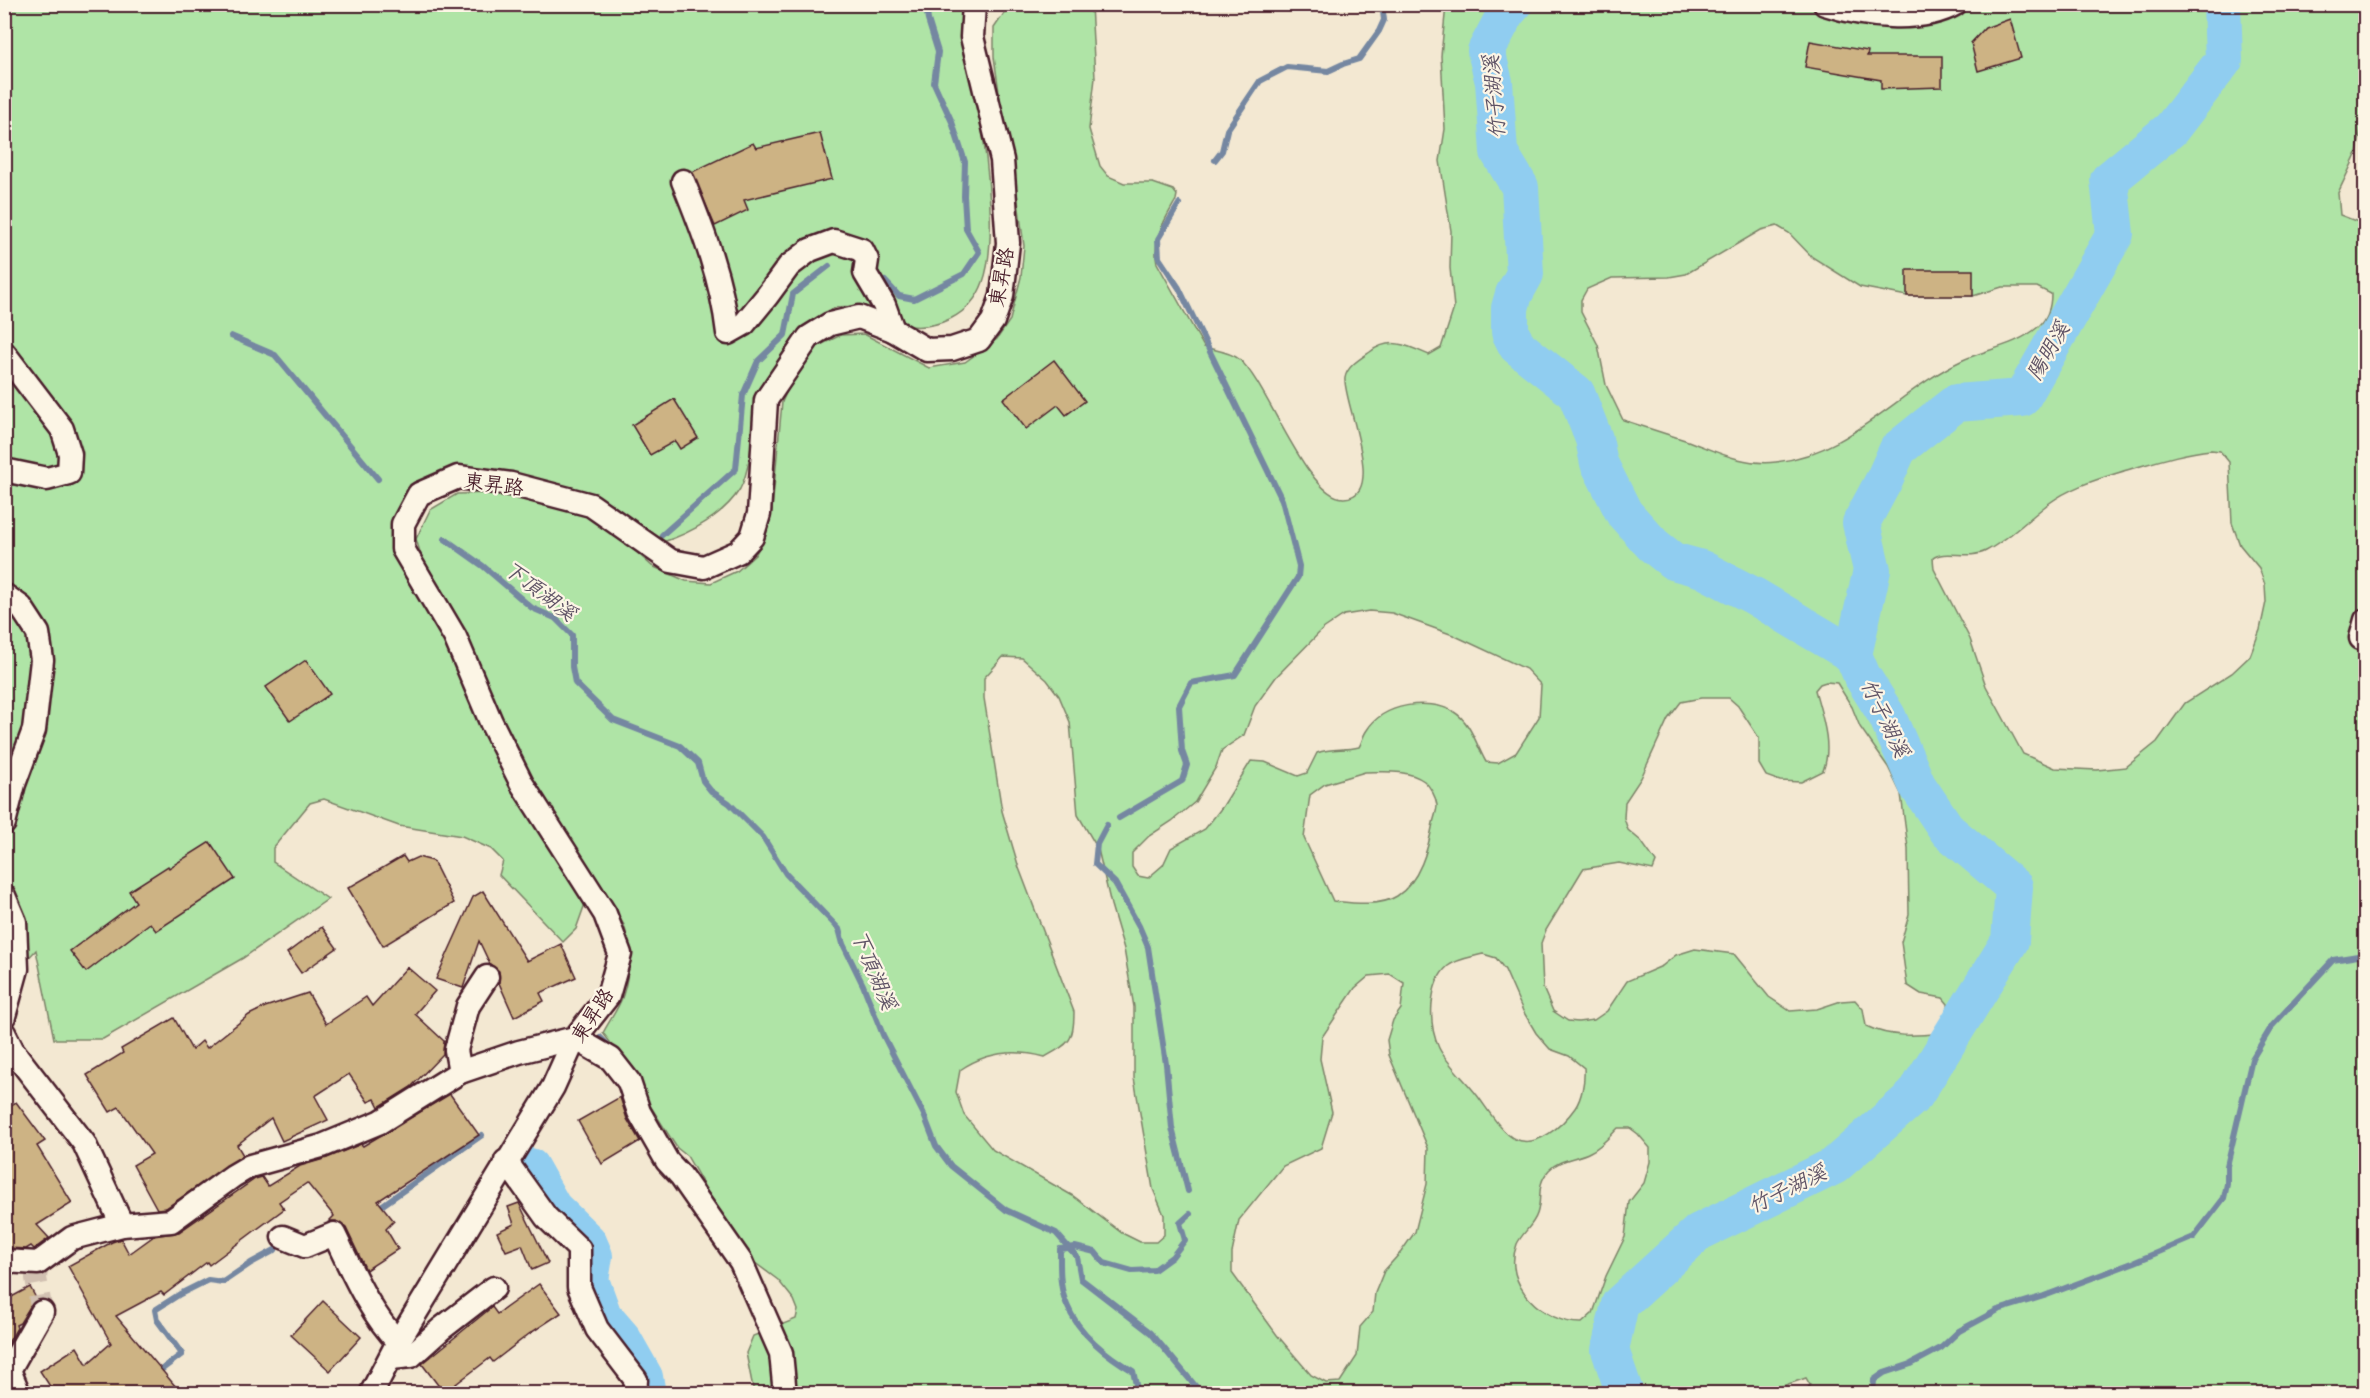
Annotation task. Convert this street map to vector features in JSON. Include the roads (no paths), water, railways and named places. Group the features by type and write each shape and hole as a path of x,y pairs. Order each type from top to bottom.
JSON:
{"street":[{"name":"東昇路","path":"371,1394 394,1350 506,1161 553,1087 575,1038 608,996 620,954 605,914 522,784 491,722 455,637 404,549 404,524 419,494 458,477 511,484 591,505 671,561 704,567 738,552 752,537 759,514 766,400 809,337 830,324 859,317 893,330 927,350 952,349 979,340 993,321 1002,296 1008,243 1002,160 972,38 974,4"},
{"path":"1825,4 1849,12 1922,15 1955,4"},
{"path":"683,181 704,232 721,289 728,333 744,324 789,266 810,250 834,241 862,250 867,261 865,273 884,304 893,330"},
{"path":"4,353 62,429 70,454 69,473 47,479 4,470"},
{"path":"4,595 21,607 39,633 42,660 34,730 14,784 4,823"},
{"path":"4,896 15,922 17,969 4,1016"},
{"path":"460,1072 456,1050 468,1006 487,977"},
{"path":"4,1034 13,1051 84,1143 122,1225"},
{"path":"4,1261 38,1263 72,1238 122,1225 171,1221 250,1166 322,1146 380,1122 460,1072 519,1052 575,1038 611,1059 628,1082 639,1112 667,1161 681,1176 741,1262 781,1353 785,1394"},
{"path":"506,1161 546,1218 579,1249 579,1287 597,1329 636,1380 635,1394"},
{"path":"284,1237 305,1246 334,1234 394,1350 411,1356 441,1329 494,1288"},
{"path":"20,1394 9,1370 42,1312"}],"waterway":[{"path":"885,281 899,296 914,299 964,274 979,252 966,229 965,162 952,122 934,83 938,52 928,20 926,4"},
{"path":"1215,160 1222,151 1227,130 1260,81 1287,67 1328,71 1359,59 1384,20 1382,4"},
{"name":"竹子湖溪","path":"1514,4 1506,13 1486,51 1494,82 1499,152 1520,187 1525,274 1514,294 1510,308 1510,332 1517,346 1576,393 1594,439 1599,463 1624,513 1653,545 1673,561 1702,569 1754,596 1853,655 1862,676 1887,716 1917,785 1948,831 2014,887 2010,941 1915,1095 1834,1166 1699,1232 1620,1304 1610,1350 1625,1394"},
{"name":"陽明溪","path":"1853,655 1872,570 1861,523 1898,449 1956,403 2022,398 2115,234 2109,180 2171,129 2224,60 2222,4"},
{"path":"1119,818 1182,781 1187,765 1182,751 1179,706 1191,683 1235,675 1298,577 1299,566 1282,500 1179,288 1159,258 1158,239 1179,204"},
{"path":"662,535 736,469 743,395 758,361 785,335 793,294 829,266"},
{"name":"下頂湖溪","path":"231,336 275,355 378,479"},
{"name":"下頂湖溪","path":"445,539 483,566 532,608 555,618 572,635 572,667 575,683 613,720 680,746 698,763 703,781 711,791 729,803 763,837 786,874 839,929 843,944 863,985 883,1035 924,1115 936,1146 951,1166 1006,1210 1056,1233 1077,1257 1081,1279 1151,1333 1202,1394"},
{"path":"1107,825 1097,844 1095,864 1115,883 1148,947 1166,1064 1172,1128 1188,1191"},
{"path":"1873,1394 1874,1380 1884,1373 1911,1364 1941,1348 1959,1331 1998,1310 2044,1296 2194,1237 2224,1198 2227,1166 2252,1059 2272,1026 2333,960 2364,955 2366,952"},
{"path":"600,1037 610,1047"},
{"path":"377,1209 482,1135"},
{"path":"530,1167 553,1208 588,1242 594,1256 590,1280 603,1316 622,1338 644,1377 647,1394"},
{"path":"1138,1394 1133,1371 1094,1343 1072,1315 1064,1298 1061,1284 1060,1249 1075,1247 1095,1252 1104,1263 1132,1271 1154,1270 1172,1257 1185,1240 1180,1223 1190,1214"},
{"path":"157,1373 182,1354 157,1320 155,1310 208,1280 223,1282 275,1250"}],"tunnel":[{"path":"38,1263 36,1278 42,1312"}]}
